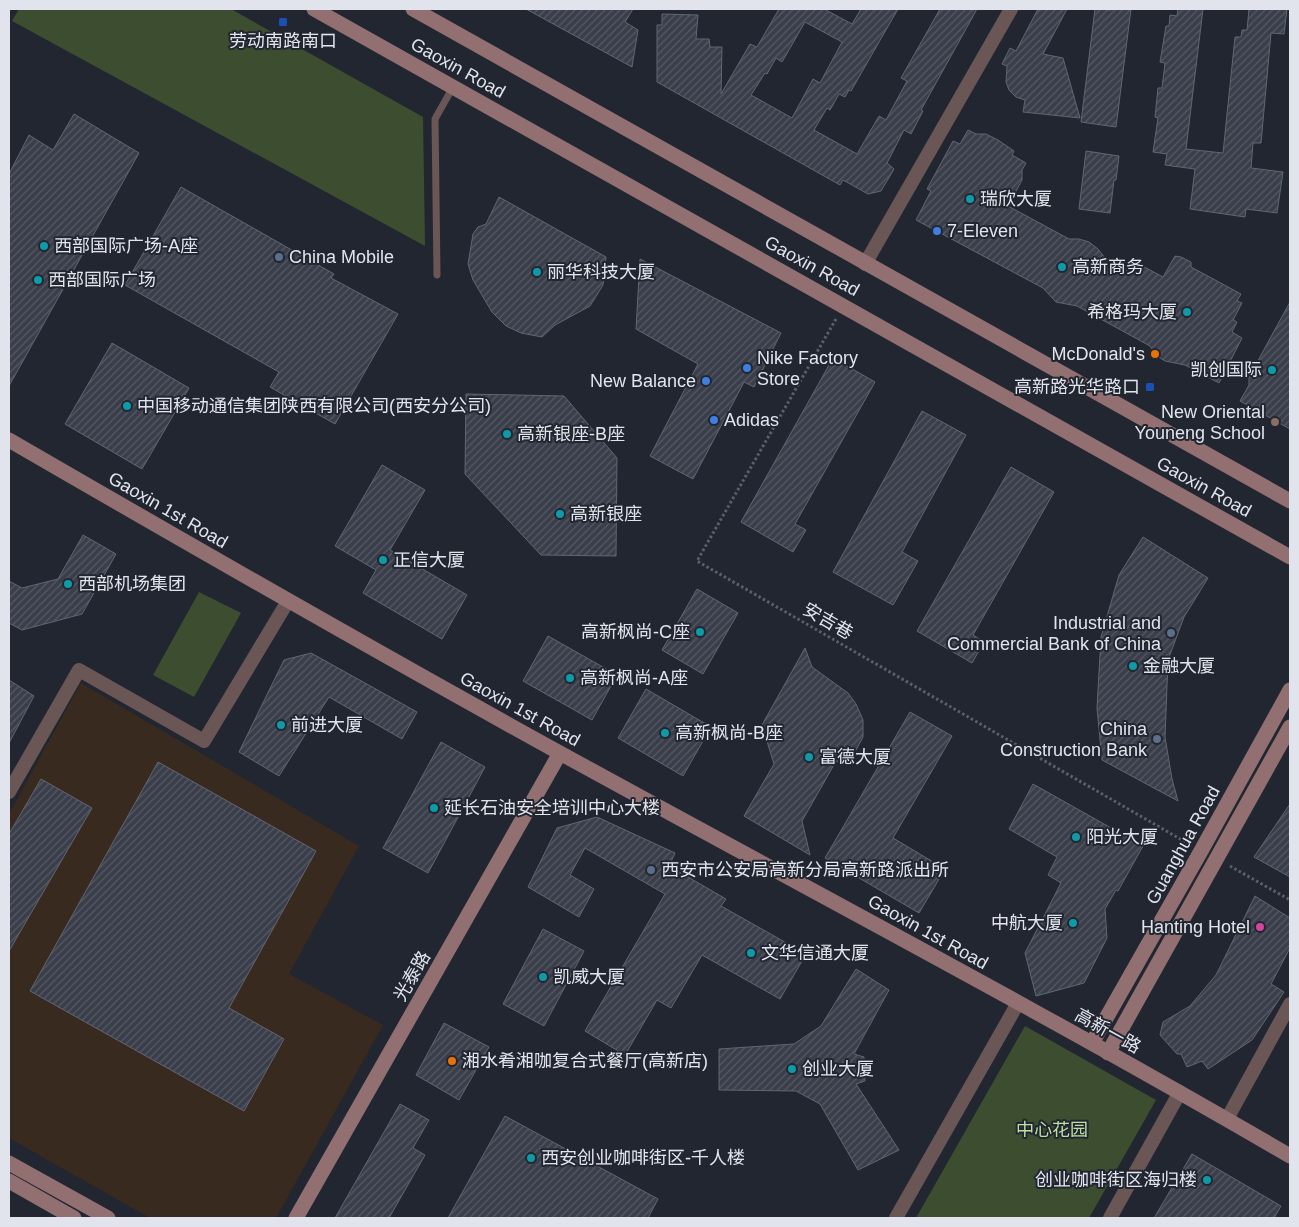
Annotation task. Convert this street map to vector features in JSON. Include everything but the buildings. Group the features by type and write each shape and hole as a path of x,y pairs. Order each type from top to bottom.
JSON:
{"street":[{"name":"Gaoxin Road","path":"314,9 1290,557"},
{"name":"Gaoxin Road","path":"413,9 1290,501"},
{"path":"865,264 1012,9"},
{"name":"Gaoxin 1st Road","path":"9,440 288,601 560,753 1018,1003"},
{"path":"9,792 79,670 204,741 288,601"},
{"name":"Guanghua Road","path":"1092,1043 1290,690"},
{"name":"Guanghua Road","path":"1108,1053 1290,727"},
{"name":"光泰路","path":"296,1218 560,753"},
{"path":"896,1218 1018,1003"},
{"name":"高新一路","path":"1018,1003 1180,1092"},
{"path":"1227,1119 1290,1004"},
{"path":"1110,1218 1180,1092 1290,1156"},
{"path":"9,1163 108,1218"},
{"path":"9,1181 74,1218"}],"lane":[{"path":"437,275 436,119 453,87"}],"path":[{"name":"安吉巷","path":"843,305 697,561 1201,851"},
{"path":"1216,859 1290,900"}],"shaded area":[{"path":"81,683 359,846 289,974 383,1025 276,1218 150,1218 9,1138 9,814"}],"green space":[{"path":"19,9 231,9 423,117 425,246 12,21"},
{"path":"199,592 241,613 194,697 153,675"},
{"name":"中心花园","path":"1025,1026 1156,1100 1089,1218 916,1218"}],"place":[{"name":"劳动南路南口","path":"283,22"},
{"name":"瑞欣大厦","path":"970,199"},
{"name":"7-Eleven","path":"937,231"},
{"name":"西部国际广场-A座","path":"44,246"},
{"name":"China Mobile","path":"279,257"},
{"name":"高新商务","path":"1062,267"},
{"name":"丽华科技大厦","path":"537,272"},
{"name":"西部国际广场","path":"38,280"},
{"name":"希格玛大厦","path":"1187,312"},
{"name":"McDonald's","path":"1155,354"},
{"name":"Nike Factory Store","path":"747,368"},
{"name":"凯创国际","path":"1272,370"},
{"name":"New Balance","path":"706,381"},
{"name":"高新路光华路口","path":"1150,387"},
{"name":"中国移动通信集团陕西有限公司(西安分公司)","path":"127,406"},
{"name":"Adidas","path":"714,420"},
{"name":"New Oriental Youneng School","path":"1275,422"},
{"name":"高新银座-B座","path":"507,434"},
{"name":"高新银座","path":"560,514"},
{"name":"正信大厦","path":"383,560"},
{"name":"西部机场集团","path":"68,584"},
{"name":"高新枫尚-C座","path":"700,632"},
{"name":"Industrial and Commercial Bank of China","path":"1171,633"},
{"name":"金融大厦","path":"1133,666"},
{"name":"高新枫尚-A座","path":"570,678"},
{"name":"前进大厦","path":"281,725"},
{"name":"高新枫尚-B座","path":"665,733"},
{"name":"China Construction Bank","path":"1157,739"},
{"name":"富德大厦","path":"809,757"},
{"name":"延长石油安全培训中心大楼","path":"434,808"},
{"name":"阳光大厦","path":"1076,837"},
{"name":"西安市公安局高新分局高新路派出所","path":"651,870"},
{"name":"中航大厦","path":"1073,923"},
{"name":"Hanting Hotel","path":"1260,927"},
{"name":"文华信通大厦","path":"751,953"},
{"name":"凯威大厦","path":"543,977"},
{"name":"湘水肴湘咖复合式餐厅(高新店)","path":"452,1061"},
{"name":"创业大厦","path":"792,1069"},
{"name":"西安创业咖啡街区-千人楼","path":"531,1158"},
{"name":"创业咖啡街区海归楼","path":"1207,1180"}]}
